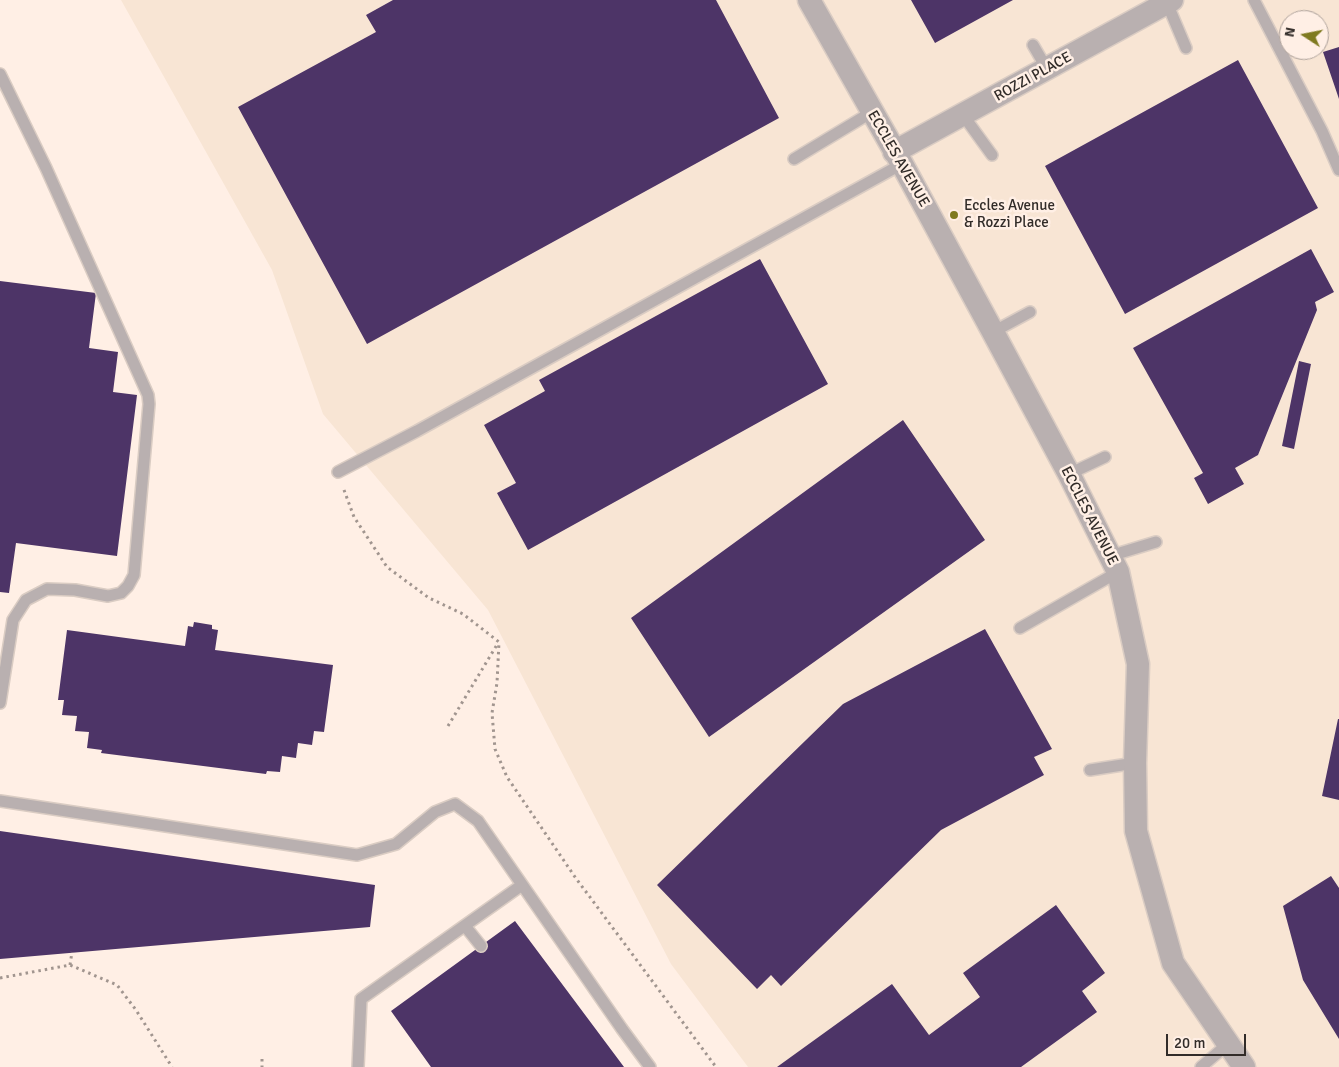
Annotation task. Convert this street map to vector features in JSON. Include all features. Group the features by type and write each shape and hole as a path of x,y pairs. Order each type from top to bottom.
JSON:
{"street":[{"name":"ECCLES AVENUE","path":"809,0 994,332 1114,564 1138,664 1135,763 1136,831 1173,963 1244,1067"},
{"name":"ROZZI PLACE","path":"898,158 963,116 1169,1"}],"lane":[{"path":"1254,0 1322,131 1339,170"},
{"path":"1169,1 1186,48"},
{"path":"1033,45 1047,69"},
{"path":"0,74 46,168 148,395 149,404 134,575 128,586 121,593 108,596 75,590 47,589 26,600 13,620 0,703"},
{"path":"794,159 872,112"},
{"path":"963,116 992,155"},
{"path":"338,472 425,426 898,158"},
{"path":"994,332 1030,312"},
{"path":"1069,474 1104,457"},
{"path":"1020,628 1114,564 1156,542"},
{"path":"1090,770 1135,763"},
{"path":"0,801 357,855 396,844 435,812 455,804 478,821 650,1067"},
{"path":"358,1067 361,999 522,885"},
{"path":"465,926 481,946"},
{"path":"1201,1067 1228,1044"}],"path":[{"path":"338,472 354,517 387,567 429,598 463,614 499,642"},
{"path":"448,726 499,642"},
{"path":"499,642 497,683 492,713 495,749 507,777 575,877 716,1067"},
{"path":"70,965 72,952"},
{"path":"0,978 70,965 117,985 136,1010 172,1067"},
{"path":"262,1059 262,1067"}],"shaded area":[{"path":"121,0 1339,0 1339,1067 748,1067 671,964 488,610 323,414 272,270"}],"building":[{"path":"393,0 716,0 779,118 367,344 238,107 376,32 366,15"},
{"path":"911,0 1013,0 935,43"},
{"path":"1339,47 1339,99 1326,60 1329,60 1329,50"},
{"path":"1238,60 1318,208 1125,314 1045,166"},
{"path":"1311,249 1334,292 1315,302 1317,310 1258,455 1235,468 1244,484 1208,504 1194,478 1203,473 1133,348"},
{"path":"760,259 828,384 528,550 497,493 516,483 484,425 545,391 539,380"},
{"path":"0,281 96,293 89,348 118,352 113,392 137,395 117,556 16,543 9,593 0,592"},
{"path":"1299,361 1311,364 1294,449 1282,446"},
{"path":"903,420 985,540 709,737 631,618"},
{"path":"194,622 212,625 212,629 218,630 215,650 333,665 324,732 314,731 312,745 298,743 296,758 282,756 280,772 267,771 266,774 101,753 102,750 87,748 89,732 75,731 77,716 62,715 64,700 58,700 67,630 185,646 188,626 193,627"},
{"path":"985,629 1052,749 1034,757 1044,775 941,830 781,986 771,975 757,989 657,885 843,704"},
{"path":"1339,719 1339,800 1322,796"},
{"path":"0,831 375,885 370,927 0,959"},
{"path":"1331,876 1339,888 1339,1039 1303,980 1283,906"},
{"path":"1056,905 1105,973 1082,991 1097,1012 1021,1067 777,1067 892,984 929,1035 980,997 963,973"},
{"path":"515,921 624,1067 431,1067 391,1011"}],"place":[{"name":"Eccles Avenue & Rozzi Place","path":"954,215"}]}
